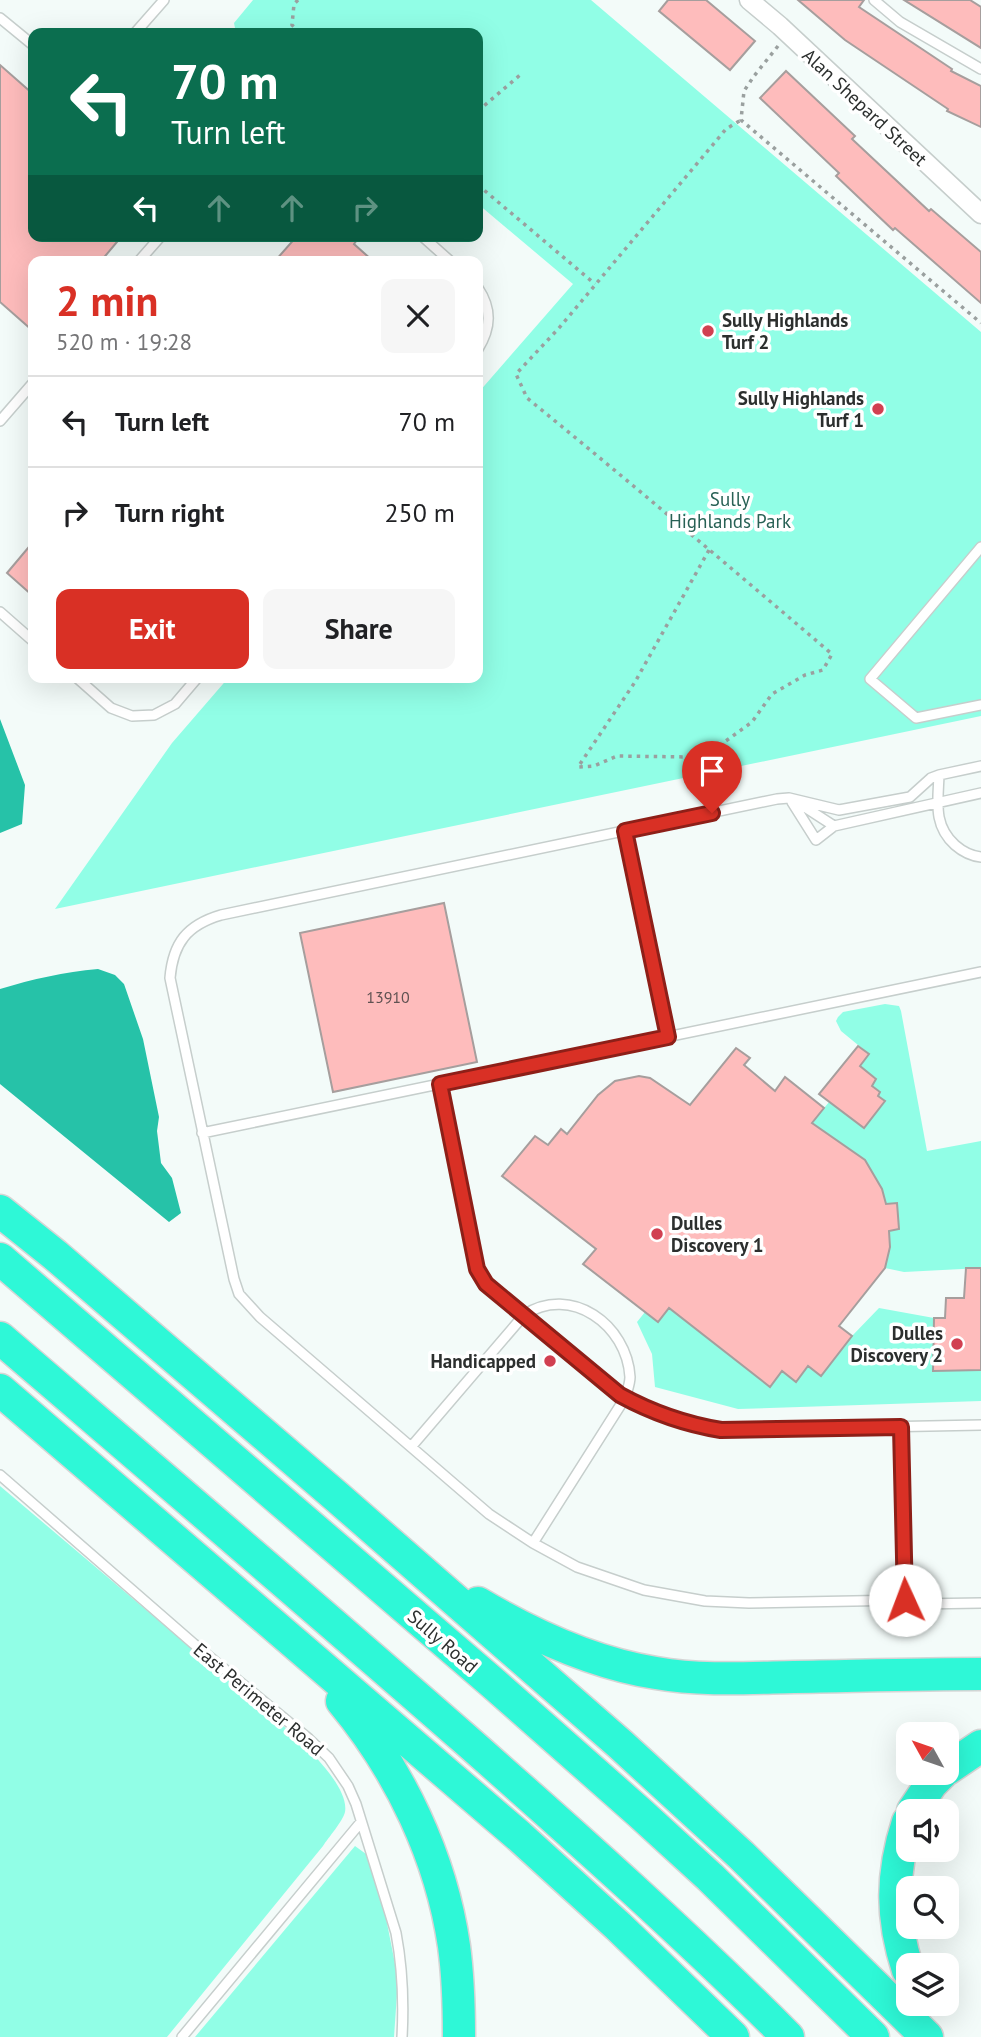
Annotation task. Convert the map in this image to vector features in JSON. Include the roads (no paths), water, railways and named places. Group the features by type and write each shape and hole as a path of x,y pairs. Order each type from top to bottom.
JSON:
{"highway":[{"path":"0,1211 337,1497 678,1797 927,2037"},
{"name":"Sully Road","path":"0,1259 484,1675 640,1813 710,1877 873,2037"},
{"path":"0,1338 562,1824 633,1888 788,2037"},
{"path":"0,1390 567,1879 733,2037"},
{"path":"337,1497 455,1587 494,1612 564,1646 623,1666 654,1673 717,1678 981,1674"},
{"path":"218,1577 271,1633 341,1700 370,1736 397,1780 423,1835 443,1896 454,1947 459,2037"},
{"path":"959,1761 981,1746"},
{"path":"920,1799 931,1785"},
{"path":"898,1862 894,1888 898,1935 903,1953"},
{"path":"931,2016 944,2037"}],"street":[{"name":"Alan Shepard Street","path":"749,0 981,214"}],"lane":[{"path":"139,28 164,0"},
{"path":"874,0 900,22 981,69"},
{"path":"0,18 28,41"},
{"path":"143,256 156,242"},
{"path":"429,242 444,256"},
{"path":"483,299 489,322 483,341"},
{"path":"0,421 28,389"},
{"path":"981,547 870,679 916,718 981,705"},
{"path":"0,612 28,637"},
{"path":"83,683 111,708 132,716 154,715 175,704 193,683"},
{"path":"981,766 931,778 910,797 839,810 789,798 221,915 202,921 188,931 173,959 170,978 239,1294 260,1317 489,1514 554,1556 599,1576 644,1590 683,1598 749,1603 905,1600 918,1604 981,1603"},
{"path":"939,775 938,817 944,834 963,851 981,857"},
{"path":"789,798 816,840 834,826 981,793"},
{"path":"789,798 834,826"},
{"path":"625,831 668,1037"},
{"path":"202,1133 981,972"},
{"path":"440,1084 477,1269 486,1284 625,1398 668,1418 721,1430 981,1425"},
{"path":"411,1447 524,1315 533,1310 558,1305 573,1306 603,1321 616,1336 627,1360 630,1380 625,1398 533,1543"},
{"path":"901,1427 905,1600"},
{"name":"East Perimeter Road","path":"0,1475 194,1644 309,1739 339,1772 356,1804 390,1912 400,1955 404,1997 401,2037"},
{"path":"182,2037 362,1822"}],"place":[{"name":"Sully Highlands Turf 2","path":"708,331"},
{"name":"Sully Highlands Turf 1","path":"878,409"},
{"name":"Dulles Discovery 1","path":"657,1234"},
{"name":"Dulles Discovery 2","path":"957,1344"},
{"name":"Handicapped","path":"550,1361"}],"park label":[{"name":"Sully Highlands Park","path":"730,510"}]}
